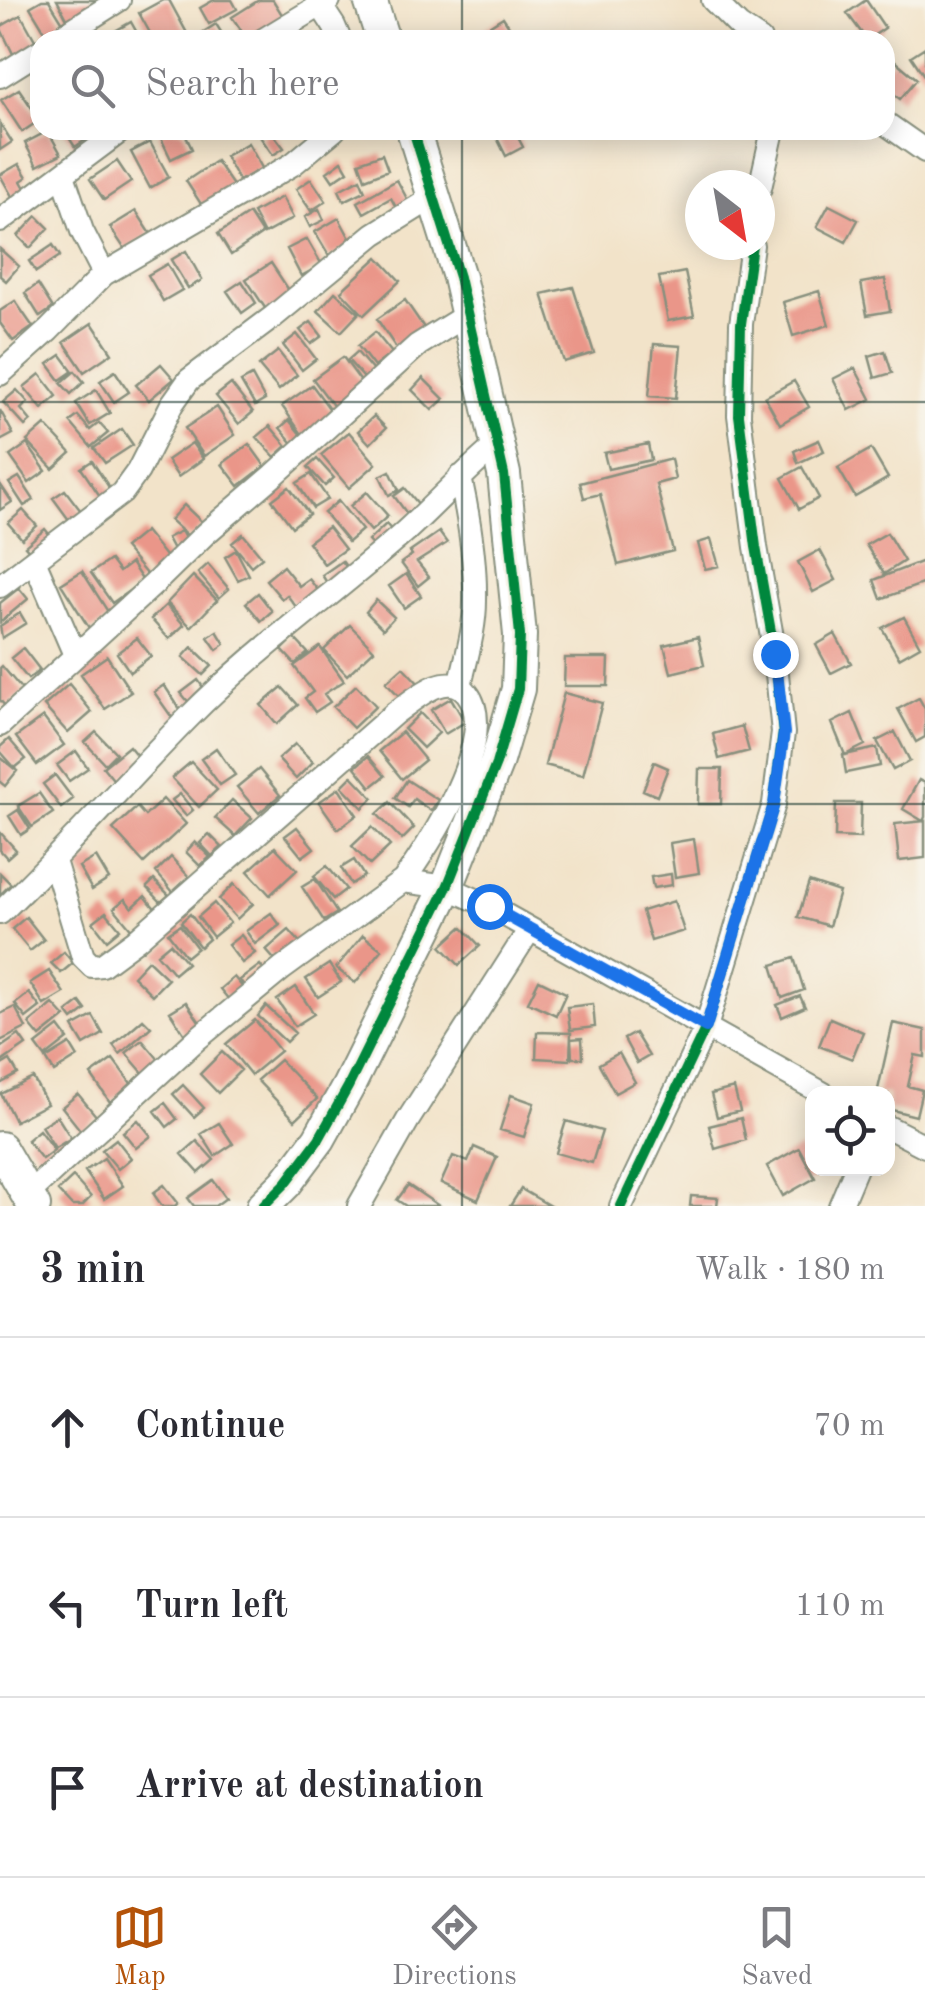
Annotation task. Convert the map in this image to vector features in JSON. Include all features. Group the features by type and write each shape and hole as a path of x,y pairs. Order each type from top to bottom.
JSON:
{"street":[{"path":"72,30 119,0"},
{"path":"370,0 380,30"},
{"path":"713,0 746,30"},
{"path":"278,30 322,1 335,30"},
{"path":"0,76 30,56"},
{"path":"895,131 925,151"},
{"path":"0,221 109,140"},
{"path":"0,374 104,274 293,164 322,140"},
{"path":"263,1206 319,1139 447,888 496,764 518,689 520,634 509,512 497,445 468,314 416,140"},
{"path":"764,170 770,140"},
{"path":"63,175 82,231 104,274"},
{"path":"0,586 122,493 188,380 374,234 435,196"},
{"path":"620,1206 706,1027 774,804 784,733 740,415 741,324 750,260"},
{"path":"0,725 205,534 418,345 468,314"},
{"path":"0,913 192,714 444,497 460,477 497,445"},
{"path":"460,477 469,517 475,603 460,686"},
{"path":"444,497 469,517"},
{"path":"34,560 75,655"},
{"path":"0,1148 31,1200 196,1039 282,969 403,882 450,808 470,757 476,725 471,698 460,686 447,682 426,691 102,966 92,966 83,957 54,861"},
{"path":"403,882 447,888 489,906 810,1086"},
{"path":"360,1206 408,1120 530,930"},
{"path":"895,1131 925,1146"},
{"path":"840,1206 853,1176"}],"building":[{"path":"49,0 67,30 44,30 30,7"},
{"path":"57,0 100,0 72,28"},
{"path":"169,0 185,30 148,30 139,13"},
{"path":"214,0 232,0 237,9 209,24 200,8"},
{"path":"259,0 273,0 286,21 272,30 241,30 232,17"},
{"path":"866,0 885,28 860,30 847,13"},
{"path":"21,15 30,31 30,55 17,62 0,27"},
{"path":"503,17 511,30 483,30"},
{"path":"131,22 135,30 117,30"},
{"path":"925,47 925,77 911,56"},
{"path":"895,61 917,79 900,99 895,95"},
{"path":"19,89 30,105 30,127 22,132 1,100"},
{"path":"0,123 12,142 0,150"},
{"path":"53,140 61,154 37,166 25,143"},
{"path":"162,140 188,140 192,149 171,159"},
{"path":"262,140 278,140 284,148 273,155"},
{"path":"498,140 519,140 523,147 506,156"},
{"path":"150,142 169,177 150,188 131,152"},
{"path":"248,143 262,168 239,181 225,156"},
{"path":"382,154 388,170 365,179 359,162"},
{"path":"117,161 131,182 104,200 90,179"},
{"path":"216,161 234,187 203,207 186,181"},
{"path":"342,161 348,171 333,181 327,172"},
{"path":"19,164 27,177 21,181 30,197 17,205 0,175"},
{"path":"311,179 326,201 311,211 296,189"},
{"path":"360,179 365,191 344,201 339,190"},
{"path":"397,180 413,210 401,217 391,198 364,213 358,202"},
{"path":"282,197 293,218 264,234 253,213"},
{"path":"829,205 858,220 846,242 817,227"},
{"path":"319,209 324,220 310,227 305,217"},
{"path":"136,211 151,234 126,251 110,227"},
{"path":"249,214 262,234 231,255 218,234"},
{"path":"37,216 49,228 30,248 18,236"},
{"path":"339,218 353,244 330,257 315,232"},
{"path":"307,239 322,265 301,276 287,249"},
{"path":"53,245 60,256 36,272 29,261"},
{"path":"0,249 19,266 6,281 0,276"},
{"path":"186,251 202,280 188,288 171,260"},
{"path":"378,257 400,281 364,315 341,291"},
{"path":"271,263 294,298 269,314 246,279"},
{"path":"167,264 182,290 163,301 148,275"},
{"path":"685,272 694,316 668,321 659,277"},
{"path":"885,279 890,311 867,315 861,283"},
{"path":"242,281 256,303 242,313 227,291"},
{"path":"38,284 53,308 40,317 25,293"},
{"path":"573,287 594,353 564,362 542,294"},
{"path":"819,291 829,325 793,336 783,302"},
{"path":"335,292 359,313 341,332 318,311"},
{"path":"405,300 429,335 400,354 377,319"},
{"path":"15,301 33,327 13,341 0,323 0,311"},
{"path":"311,322 322,336 311,344 300,330"},
{"path":"92,323 112,353 84,372 64,342"},
{"path":"375,332 392,353 374,367 358,346"},
{"path":"297,334 316,359 302,370 283,345"},
{"path":"654,344 681,346 676,398 649,396"},
{"path":"278,351 297,375 279,390 259,366"},
{"path":"885,351 892,373 875,378 869,356"},
{"path":"357,352 373,371 372,387 348,360"},
{"path":"61,355 73,371 60,380 48,364"},
{"path":"343,357 367,390 338,412 313,379"},
{"path":"161,364 174,379 149,400 136,385"},
{"path":"855,368 871,399 849,410 833,379"},
{"path":"75,371 84,382 71,394 61,383"},
{"path":"115,371 129,392 114,402 100,381"},
{"path":"40,374 57,396 42,409 24,387"},
{"path":"252,376 265,400 255,406 241,382"},
{"path":"423,378 444,399 432,410 412,390"},
{"path":"794,381 809,407 780,424 765,397"},
{"path":"231,384 253,412 239,424 216,396"},
{"path":"312,385 334,415 304,437 282,406"},
{"path":"17,390 28,402 21,409 31,421 25,426 3,402"},
{"path":"96,390 110,413 90,425 76,403"},
{"path":"217,407 235,435 204,456 185,428"},
{"path":"0,410 13,434 0,441"},
{"path":"78,416 90,430 99,423 108,433 91,447 70,422"},
{"path":"374,416 386,428 370,444 358,431"},
{"path":"289,420 305,440 296,447 280,428"},
{"path":"45,425 71,453 53,469 27,441"},
{"path":"270,426 287,446 275,457 257,437"},
{"path":"122,429 133,445 105,463 94,448"},
{"path":"349,432 376,464 349,488 321,455"},
{"path":"819,440 824,451 798,463 794,451"},
{"path":"192,443 203,459 178,477 167,460"},
{"path":"27,444 46,471 29,483 10,456"},
{"path":"249,444 265,466 239,486 222,464"},
{"path":"648,444 651,460 608,469 604,453"},
{"path":"871,449 888,478 855,497 838,468"},
{"path":"317,459 334,478 325,486 308,467"},
{"path":"671,459 675,479 656,484 673,551 618,565 600,494 584,498 580,483"},
{"path":"92,461 114,495 104,502 81,468"},
{"path":"802,467 819,498 799,509 782,478"},
{"path":"390,471 399,490 389,495 380,476"},
{"path":"311,474 328,499 313,508 297,483"},
{"path":"19,477 34,500 24,506 9,483"},
{"path":"0,484 12,502 0,510"},
{"path":"289,487 309,514 292,527 272,500"},
{"path":"405,488 420,506 408,515 394,496"},
{"path":"65,490 84,515 72,524 53,498"},
{"path":"367,492 388,516 371,531 350,506"},
{"path":"338,501 362,530 348,542 324,513"},
{"path":"184,505 204,524 190,538 170,520"},
{"path":"23,510 37,526 22,539 8,523"},
{"path":"386,524 397,536 379,553 368,541"},
{"path":"328,527 345,549 324,564 308,542"},
{"path":"45,529 53,539 34,556 25,546"},
{"path":"145,531 173,566 153,582 124,548"},
{"path":"181,531 189,546 175,553 167,538"},
{"path":"439,532 447,543 417,562 429,577 418,586 401,563"},
{"path":"887,533 904,561 884,574 866,545"},
{"path":"243,534 262,557 251,566 232,543"},
{"path":"711,539 719,566 705,569 698,543"},
{"path":"236,550 249,575 238,580 225,557"},
{"path":"820,550 836,580 813,592 798,562"},
{"path":"110,560 119,572 131,563 143,581 112,603 91,573"},
{"path":"342,561 350,572 329,586 322,575"},
{"path":"923,561 925,583 881,599 874,580"},
{"path":"208,564 229,589 219,598 198,573"},
{"path":"283,566 299,586 309,579 322,595 300,612 287,595 282,599 266,580"},
{"path":"82,571 112,618 91,631 61,584"},
{"path":"406,574 421,596 404,608 389,586"},
{"path":"193,576 217,600 191,627 167,603"},
{"path":"19,588 28,599 0,622 0,603"},
{"path":"258,593 272,611 261,621 246,603"},
{"path":"376,600 394,617 383,629 366,612"},
{"path":"166,605 184,625 169,639 151,619"},
{"path":"20,613 26,623 2,638 0,626"},
{"path":"904,617 920,646 899,658 882,628"},
{"path":"350,625 374,650 347,675 324,650"},
{"path":"217,631 225,644 217,650 208,637"},
{"path":"835,634 851,663 831,673 816,645"},
{"path":"698,637 704,665 671,673 664,645"},
{"path":"137,638 151,656 130,672 117,653"},
{"path":"294,638 308,653 295,664 282,650"},
{"path":"192,647 212,666 203,675 183,657"},
{"path":"320,647 344,681 324,694 330,702 315,712 305,698 313,692 294,666"},
{"path":"23,648 40,670 28,679 11,658"},
{"path":"107,656 131,692 105,709 81,674"},
{"path":"565,658 609,658 608,686 564,686"},
{"path":"2,666 24,692 6,707 0,700"},
{"path":"403,667 419,684 402,699 386,682"},
{"path":"198,680 207,693 191,705 181,693"},
{"path":"69,684 92,712 68,733 44,706"},
{"path":"164,685 182,712 173,719 154,692"},
{"path":"356,685 376,706 353,728 333,707"},
{"path":"282,687 298,705 277,724 261,705"},
{"path":"564,693 602,703 583,775 545,765"},
{"path":"451,698 465,722 445,734 431,710"},
{"path":"919,698 925,709 925,737 916,742 898,709"},
{"path":"420,713 439,733 423,748 404,729"},
{"path":"852,713 865,745 845,755 832,723"},
{"path":"43,717 64,745 37,765 16,737"},
{"path":"742,726 749,751 719,759 713,734"},
{"path":"96,732 116,753 105,764 85,742"},
{"path":"402,732 425,760 402,779 379,751"},
{"path":"895,732 910,761 893,770 877,741"},
{"path":"9,739 26,759 15,768 0,751"},
{"path":"295,744 313,762 296,779 278,759"},
{"path":"129,746 142,762 116,783 103,767"},
{"path":"216,748 235,775 220,785 201,759"},
{"path":"877,748 880,766 846,773 843,755"},
{"path":"76,751 88,768 69,781 57,765"},
{"path":"368,756 385,776 371,787 355,767"},
{"path":"0,757 17,771 5,786 0,782"},
{"path":"191,762 217,790 199,807 172,778"},
{"path":"654,762 668,768 657,796 643,790"},
{"path":"259,769 280,795 259,813 237,787"},
{"path":"699,769 722,769 721,804 698,804"},
{"path":"55,775 73,799 61,808 43,784"},
{"path":"352,776 373,798 363,808 342,786"},
{"path":"407,780 438,800 431,811 414,799 408,807 395,798"},
{"path":"919,780 925,783 923,821 903,809"},
{"path":"339,788 357,815 338,829 319,802"},
{"path":"39,793 53,813 32,827 18,806"},
{"path":"180,794 193,810 186,816 172,800"},
{"path":"163,799 186,824 144,863 113,829 137,807 145,816"},
{"path":"232,800 252,818 235,836 215,818"},
{"path":"390,802 414,828 402,840 377,814"},
{"path":"836,803 861,803 860,838 835,837"},
{"path":"18,810 30,829 21,835 9,816"},
{"path":"925,821 925,858 899,861 895,824"},
{"path":"297,827 314,848 302,857 285,836"},
{"path":"372,827 390,846 370,865 352,846"},
{"path":"0,832 16,850 7,858 0,850"},
{"path":"209,834 222,847 212,856 200,843"},
{"path":"694,839 699,873 675,877 670,843"},
{"path":"195,842 210,857 200,866 186,852"},
{"path":"275,847 297,870 270,895 248,871"},
{"path":"96,857 109,879 92,890 79,867"},
{"path":"171,857 189,877 173,892 156,872"},
{"path":"354,860 364,876 351,884 341,868"},
{"path":"327,866 346,889 333,899 314,876"},
{"path":"0,873 11,884 0,895"},
{"path":"671,874 672,885 653,888 651,877"},
{"path":"315,879 337,913 324,921 302,887"},
{"path":"154,880 169,895 161,902 147,887"},
{"path":"809,882 839,892 829,926 798,917"},
{"path":"234,884 253,904 237,919 219,899"},
{"path":"145,896 157,911 133,931 114,908 125,899 132,908"},
{"path":"674,901 684,931 651,941 642,911"},
{"path":"214,903 230,923 213,937 198,917"},
{"path":"106,912 120,929 107,940 93,922"},
{"path":"271,913 280,925 255,944 246,931"},
{"path":"190,914 209,939 200,947 181,922"},
{"path":"26,917 44,940 30,951 12,929"},
{"path":"180,925 197,948 186,957 168,933"},
{"path":"462,927 480,946 459,965 441,946"},
{"path":"289,930 303,946 280,966 266,950"},
{"path":"241,935 255,953 242,963 228,945"},
{"path":"363,935 382,950 355,983 336,968"},
{"path":"170,943 187,963 174,974 157,954"},
{"path":"64,952 73,963 61,973 51,963"},
{"path":"794,958 804,990 782,998 772,965"},
{"path":"148,960 168,979 152,995 133,976"},
{"path":"329,964 341,982 318,997 306,979"},
{"path":"260,965 267,974 247,990 240,980"},
{"path":"49,971 64,993 44,1005 30,983"},
{"path":"234,977 244,989 230,1001 220,989"},
{"path":"539,980 566,993 556,1015 528,1002"},
{"path":"296,987 314,1014 295,1026 277,1000"},
{"path":"29,993 40,1007 26,1018 15,1004"},
{"path":"800,996 805,1007 782,1017 777,1005"},
{"path":"80,1002 86,1010 73,1020 67,1012"},
{"path":"186,1002 201,1024 185,1035 170,1012"},
{"path":"53,1004 65,1017 40,1037 29,1024"},
{"path":"593,1004 595,1027 570,1030 567,1007"},
{"path":"266,1006 295,1033 286,1042 258,1016"},
{"path":"15,1007 26,1028 0,1041 0,1014"},
{"path":"93,1016 103,1034 84,1045 73,1027"},
{"path":"830,1018 863,1032 852,1059 819,1046"},
{"path":"143,1019 151,1027 120,1054 113,1045"},
{"path":"255,1020 280,1051 251,1075 226,1044"},
{"path":"893,1023 925,1030 925,1057 915,1055 908,1086 922,1090 916,1116 895,1111 895,1086 879,1086"},
{"path":"59,1027 68,1039 45,1057 36,1045"},
{"path":"537,1032 571,1033 570,1060 536,1058"},
{"path":"635,1033 649,1056 637,1063 624,1039"},
{"path":"19,1035 26,1045 0,1063 0,1048"},
{"path":"582,1038 583,1058 572,1058 571,1039"},
{"path":"142,1040 160,1061 144,1074 126,1053"},
{"path":"70,1044 78,1057 54,1072 46,1059"},
{"path":"222,1052 241,1070 218,1093 200,1074"},
{"path":"619,1053 635,1082 615,1093 599,1064"},
{"path":"113,1059 133,1086 110,1102 91,1075"},
{"path":"10,1060 18,1074 0,1084 0,1066"},
{"path":"280,1060 317,1099 295,1120 257,1080"},
{"path":"33,1078 47,1104 15,1121 1,1094"},
{"path":"183,1085 204,1108 194,1117 173,1094"},
{"path":"734,1088 740,1111 717,1117 711,1094"},
{"path":"78,1094 97,1117 81,1131 62,1107"},
{"path":"511,1095 534,1103 524,1137 500,1130"},
{"path":"165,1103 177,1119 167,1127 155,1111"},
{"path":"57,1116 71,1138 55,1148 41,1126"},
{"path":"741,1118 746,1140 715,1149 709,1126"},
{"path":"138,1120 151,1136 136,1148 123,1132"},
{"path":"566,1121 602,1131 592,1163 556,1153"},
{"path":"219,1123 233,1144 215,1156 201,1134"},
{"path":"39,1130 54,1150 42,1159 27,1140"},
{"path":"116,1139 131,1158 118,1169 102,1150"},
{"path":"197,1141 214,1160 199,1173 182,1154"},
{"path":"474,1147 497,1157 478,1200 441,1183 453,1156 468,1162"},
{"path":"799,1148 805,1159 805,1176 815,1178 783,1196 767,1166"},
{"path":"104,1158 123,1186 104,1199 85,1171"},
{"path":"73,1177 91,1197 82,1206 72,1206 58,1191"},
{"path":"213,1180 226,1198 215,1206 194,1206 188,1198"},
{"path":"164,1185 178,1203 175,1206 162,1206 153,1193"},
{"path":"408,1185 439,1206 406,1206 397,1200"},
{"path":"521,1189 550,1206 510,1206"},
{"path":"691,1196 718,1198 717,1206 690,1206"}],"cycle path":[{"path":"263,1206 319,1139 447,887 496,764 518,689 520,635 504,474 459,277 416,140"},
{"path":"621,1206 706,1027 774,804 783,733 739,415 741,324 750,260"}],"route":[{"path":"489,906 706,1027 774,804 784,733 775,654"}]}
